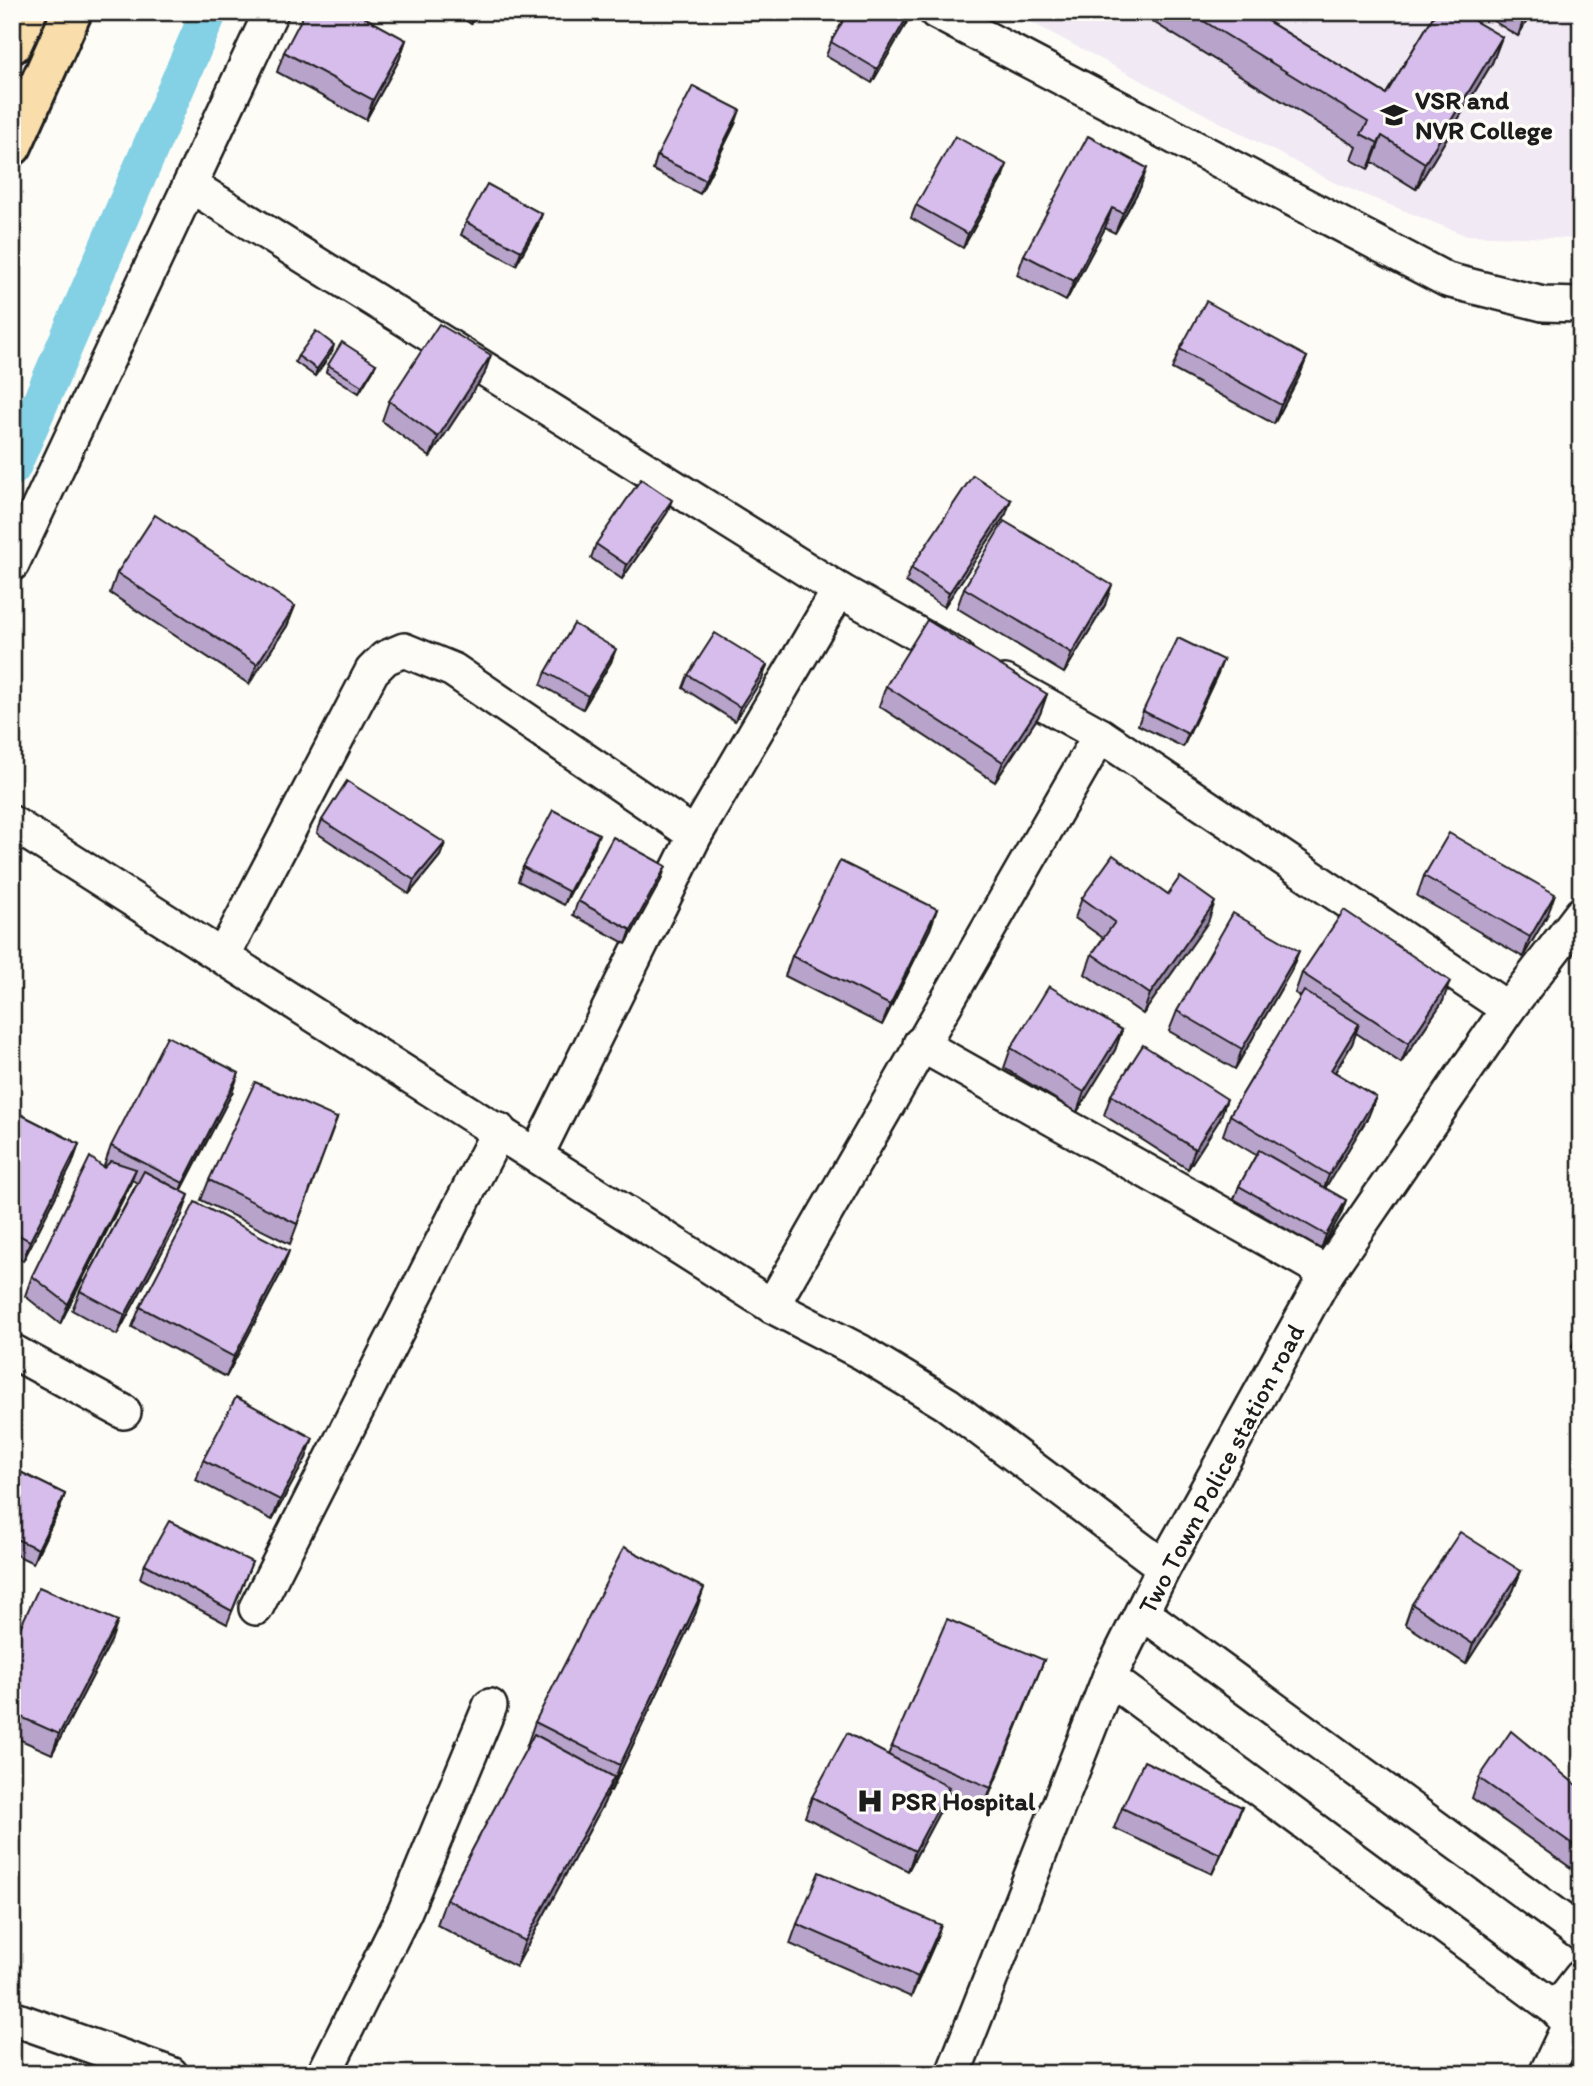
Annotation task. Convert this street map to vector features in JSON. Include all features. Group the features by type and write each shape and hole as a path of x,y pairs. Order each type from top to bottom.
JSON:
{"main road":[{"path":"12,44 27,12"},
{"path":"12,146 72,12"}],"street":[{"path":"12,564 271,12"},
{"path":"936,12 1447,280 1543,304 1581,305"},
{"path":"190,185 839,590 1100,735 1508,1009"},
{"path":"537,1154 695,835 839,590"},
{"path":"223,956 372,671 385,658 404,650 453,670 695,835"},
{"path":"772,1306 920,1044 1100,735"},
{"path":"12,823 537,1154 772,1306 861,1352 947,1404 1164,1567"},
{"name":"Two Town Police station road","path":"953,2074 1109,1678 1164,1567 1327,1273 1508,1009 1581,914"},
{"path":"920,1044 1327,1273"},
{"path":"256,1608 499,1130"},
{"path":"12,1351 124,1412"},
{"path":"1143,1613 1581,1934"},
{"path":"1109,1678 1570,2008 1546,2074"},
{"path":"324,2074 405,1911 490,1706"},
{"path":"12,2018 171,2074"}],"shaded area":[{"name":"VSR and NVR College","path":"1012,12 1581,12 1581,239 1465,235 1335,183"}],"building":[{"path":"305,12 355,12 406,40 373,100 284,52"},
{"path":"848,12 910,12 877,69 831,42"},
{"path":"1189,12 1253,12 1386,94 1436,12 1469,12 1466,16 1502,37 1425,163 1382,136 1378,143 1361,134 1368,122"},
{"path":"693,86 740,110 705,180 657,156"},
{"path":"955,136 1007,165 968,234 916,205"},
{"path":"1088,136 1147,168 1123,213 1112,208 1074,281 1024,255"},
{"path":"487,184 542,214 521,251 466,222"},
{"path":"1206,301 1307,357 1281,405 1180,349"},
{"path":"439,324 491,355 438,437 389,401"},
{"path":"316,331 334,345 317,369 298,356"},
{"path":"342,342 376,364 362,386 328,365"},
{"path":"973,475 1011,500 949,593 911,568"},
{"path":"641,479 672,500 627,565 596,544"},
{"path":"155,515 295,606 257,664 117,573"},
{"path":"1004,521 1112,585 1072,653 964,588"},
{"path":"927,620 1047,694 1003,762 886,686"},
{"path":"574,624 616,649 588,696 546,672"},
{"path":"715,633 767,665 740,707 688,675"},
{"path":"1178,638 1223,660 1188,734 1143,711"},
{"path":"347,781 445,843 414,880 322,820"},
{"path":"553,810 599,834 569,892 523,867"},
{"path":"1449,833 1555,894 1530,937 1424,876"},
{"path":"613,837 666,866 631,930 578,901"},
{"path":"1113,855 1168,894 1180,877 1215,902 1150,994 1092,954 1115,922 1082,898"},
{"path":"840,861 937,909 890,1005 792,956"},
{"path":"1344,910 1450,981 1409,1043 1302,973"},
{"path":"1233,913 1299,951 1242,1049 1177,1011"},
{"path":"1049,986 1122,1030 1084,1092 1011,1048"},
{"path":"1304,991 1359,1024 1331,1070 1376,1097 1329,1175 1230,1115"},
{"path":"167,1036 239,1073 183,1183 111,1146"},
{"path":"1143,1045 1227,1099 1195,1149 1111,1095"},
{"path":"255,1082 337,1118 297,1224 209,1180"},
{"path":"12,1110 79,1144 30,1241 12,1231"},
{"path":"1259,1150 1346,1200 1326,1235 1239,1186"},
{"path":"90,1157 104,1168 111,1161 136,1169 68,1304 32,1276"},
{"path":"144,1171 189,1195 125,1315 80,1291"},
{"path":"195,1202 289,1251 234,1357 140,1307"},
{"path":"236,1397 313,1438 280,1500 203,1460"},
{"path":"12,1468 65,1494 38,1549 12,1537"},
{"path":"169,1521 252,1562 232,1611 145,1564"},
{"path":"1460,1532 1521,1571 1473,1644 1412,1604"},
{"path":"624,1547 704,1588 620,1765 535,1722"},
{"path":"39,1587 118,1621 59,1734 12,1713 12,1645"},
{"path":"947,1619 1044,1660 991,1788 892,1746"},
{"path":"1511,1731 1581,1789 1581,1850 1479,1778"},
{"path":"847,1733 949,1787 915,1851 812,1797"},
{"path":"534,1734 614,1777 525,1941 446,1899"},
{"path":"1144,1761 1242,1807 1220,1854 1122,1808"},
{"path":"819,1872 941,1925 918,1977 797,1924"}],"waterway":[{"path":"12,468 209,12"}],"place":[{"name":"VSR and NVR College","path":"1394,115"},
{"name":"PSR Hospital","path":"870,1801"}]}
